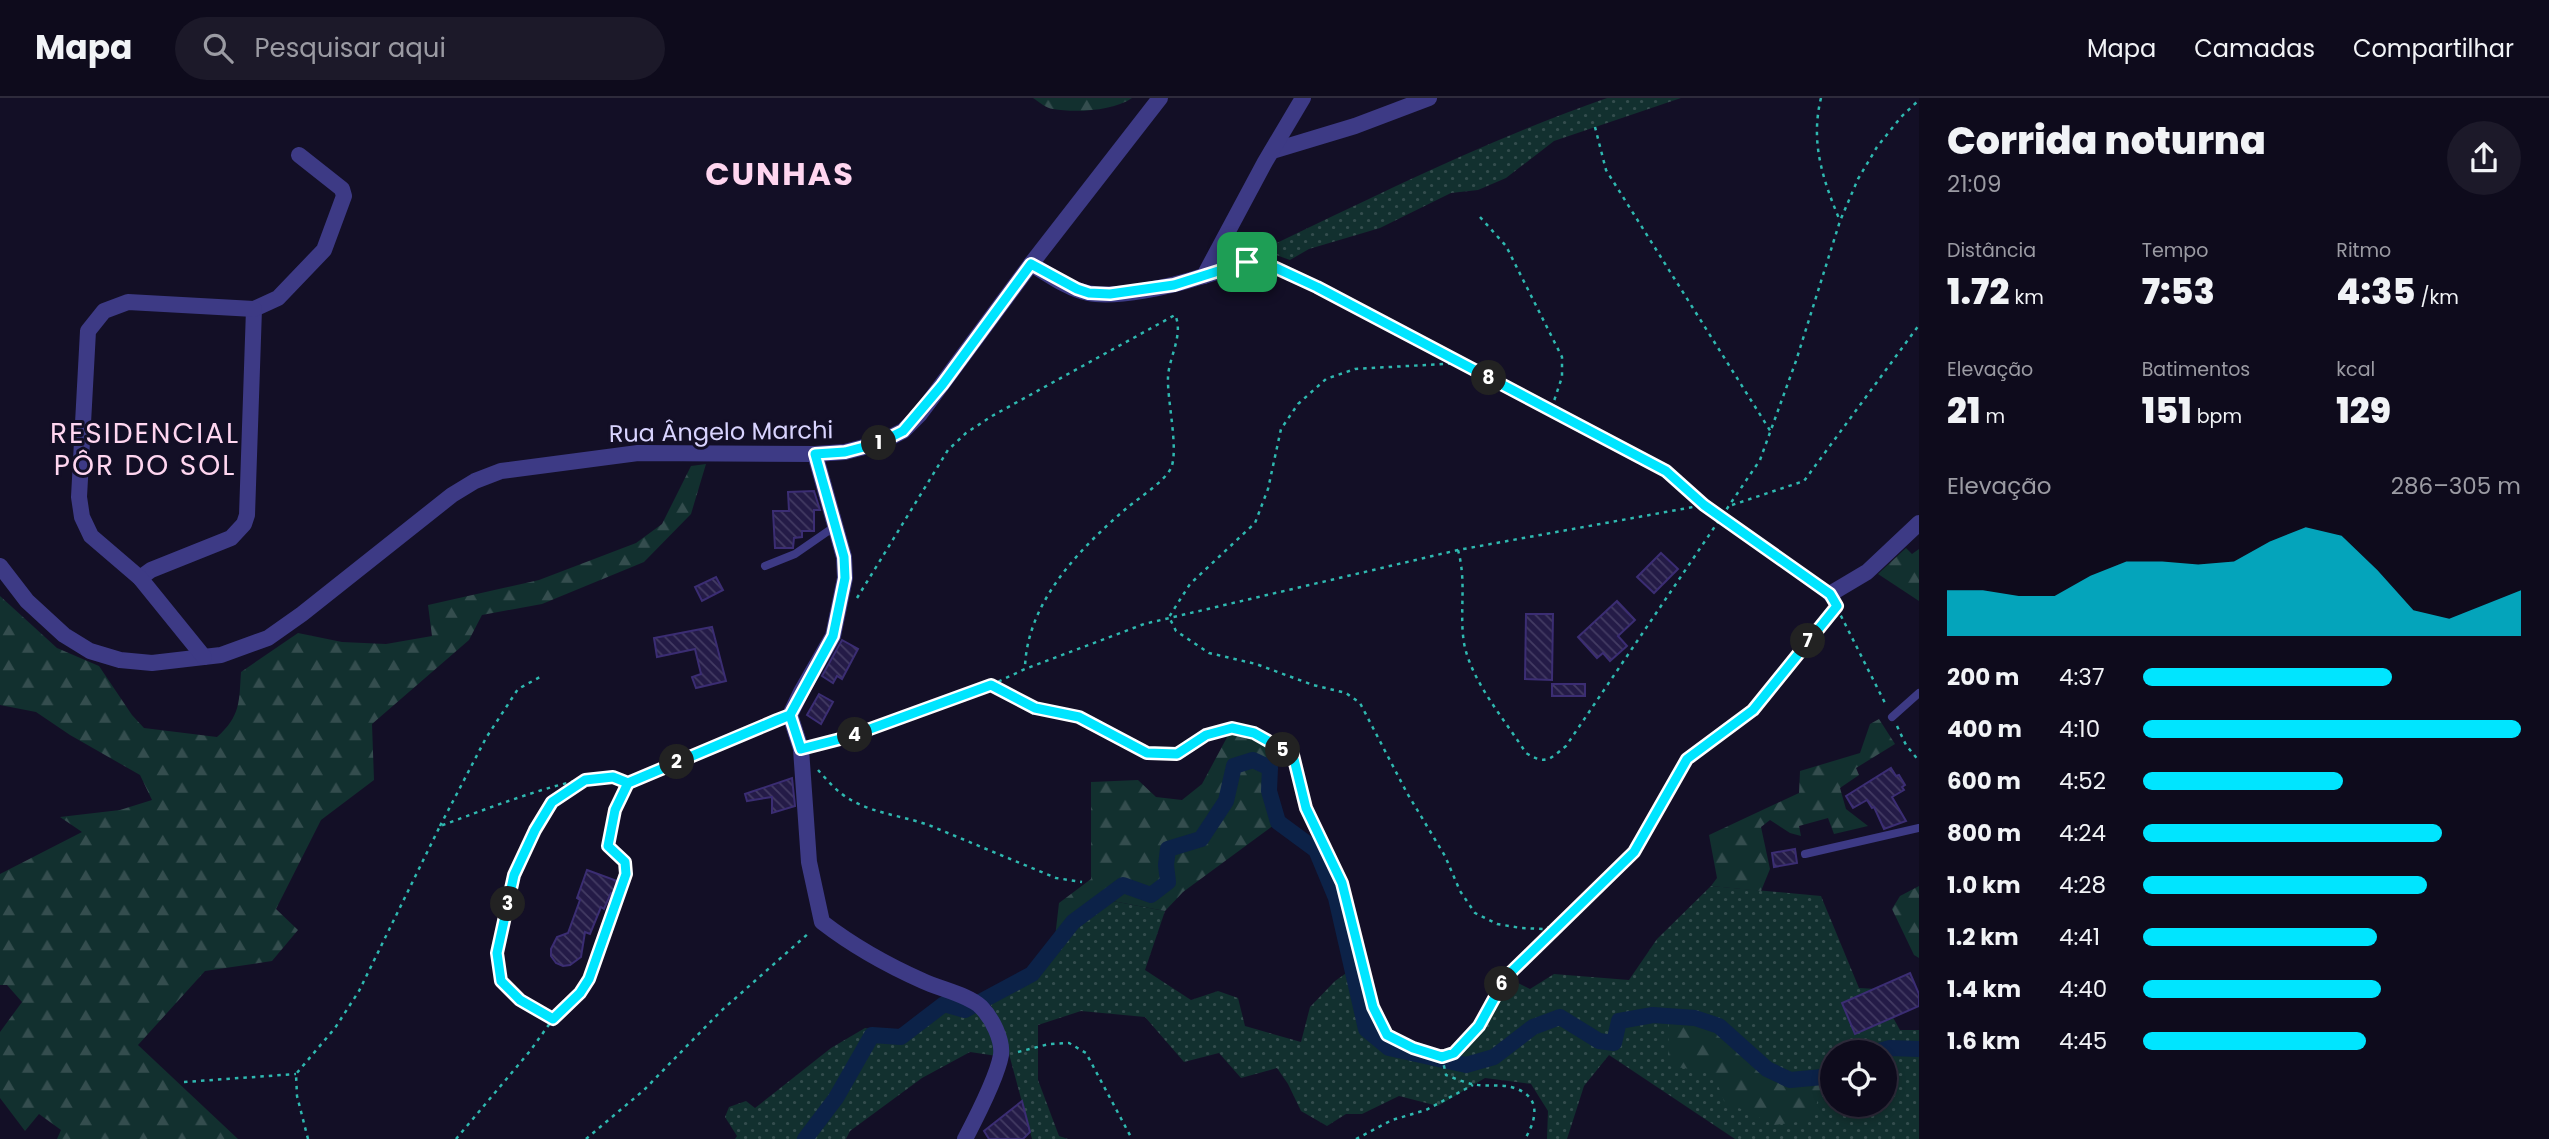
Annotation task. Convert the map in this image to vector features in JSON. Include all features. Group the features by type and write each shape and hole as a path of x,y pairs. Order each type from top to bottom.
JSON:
{"street":[{"name":"Rua Ângelo Marchi","path":"0,566 27,601 64,635 90,652 120,660 152,663 221,655 268,638 452,495 475,481 501,471 638,453 815,454 845,452 879,443 903,431 942,385 1031,264 1160,98"},
{"path":"1204,276 1303,98"},
{"path":"1272,151 1355,126 1429,98"},
{"path":"204,657 140,578 91,536 82,517 79,497 88,331 104,311 128,302 254,309 278,298 324,250 344,196 341,189 299,155"},
{"path":"1031,264 1089,293 1110,294 1174,285 1247,262 1263,262"},
{"path":"140,578 151,570 231,538 244,524 247,515 254,309"},
{"path":"815,454 844,557 845,578 833,636 790,715 801,749 809,862 822,922 846,940 897,969 975,1002 996,1031 1001,1042 1001,1056 965,1139"},
{"path":"1830,594 1867,572 1919,523"}],"lane":[{"path":"765,566 795,554 834,527"},
{"path":"1892,716 1919,693"},
{"path":"608,846 615,810 628,783 790,715"},
{"path":"1805,853 1919,828"}],"path":[{"path":"1821,98 1817,139 1823,180 1840,220"},
{"path":"1458,550 1464,571 1464,641 1470,666 1526,752 1538,761 1549,760 1566,746 1760,460 1840,220 1857,179 1877,147 1919,100"},
{"path":"1595,127 1606,170 1771,432"},
{"path":"1480,218 1506,246 1562,356 1562,377 1550,410"},
{"path":"1263,262 1317,287 1666,471 1704,505 1830,594"},
{"path":"854,602 948,450 966,433 1175,315 1179,325 1168,373 1174,450 1171,468 1098,532 1052,590 1039,609 1031,628 1025,651 1025,669"},
{"path":"1731,505 1804,481 1919,325"},
{"path":"1169,617 1190,584 1255,523 1268,489 1281,429 1298,404 1326,379 1355,369 1460,363"},
{"path":"1082,882 1056,878 931,825 879,812 850,800 824,777 801,749 848,737 991,685 1111,635 1169,617 1458,550 1704,505"},
{"path":"1442,1060 1454,1053 1479,1026 1506,977 1634,852 1687,759 1753,710 1837,606 1906,744 1919,761"},
{"path":"1169,617 1177,631 1209,653 1266,667 1313,685 1346,693 1360,703 1407,793 1445,856 1460,891 1475,913 1497,924 1521,928 1543,929 1560,925"},
{"path":"308,1139 297,1096 296,1074 335,1028 359,991 486,738 518,689 540,677"},
{"path":"991,685 1035,708 1079,717 1147,753 1177,754 1206,735 1232,728 1254,733 1293,755 1306,808 1342,883 1373,1007 1387,1035 1442,1060"},
{"path":"440,826 538,791 585,780 613,777 628,783"},
{"path":"553,1019 520,1000 501,981 497,953 514,875 535,830 552,802 585,780"},
{"path":"456,1139 530,1051 553,1019 580,993 589,979 626,874 625,862 608,846"},
{"path":"586,1139 644,1090 721,1011 822,922"},
{"path":"1001,1056 1049,1044 1069,1043 1086,1053 1132,1139"},
{"path":"1442,1060 1446,1075 1474,1085 1511,1087 1528,1095 1535,1107 1534,1124 1525,1139"},
{"path":"184,1082 296,1074"},
{"path":"1356,1139 1392,1120 1426,1110 1474,1085"}],"green space":[{"path":"1033,98 1132,98 1115,106 1072,111 1050,108"},
{"path":"1607,98 1681,98 1554,141 1506,178 1478,190 1451,193 1380,228 1309,249 1290,260 1262,250 1519,131"},
{"path":"706,464 691,514 644,562 542,604 482,615 469,640 372,724 374,780 321,820 276,909 298,930 272,961 205,971 138,1045 238,1139 57,1139 61,1130 39,1114 25,1131 0,1098 0,1032 22,1002 7,985 0,985 0,874 82,832 60,817 120,810 152,800 140,775 36,712 0,705 0,596 57,648 99,666 144,728 217,737 235,715 241,672 298,633 342,642 386,644 432,636 428,605 539,580 636,543 662,524 691,466"},
{"path":"1906,548 1912,554 1919,549 1919,601 1878,574"},
{"path":"1879,719 1895,744 1856,768 1859,775 1840,788 1846,809 1868,826 1834,834 1828,818 1799,826 1801,836 1790,833 1770,820 1761,827 1770,869 1761,891 1711,886 1717,878 1709,835 1799,793 1800,771 1860,753 1870,724"},
{"path":"1232,728 1254,733 1275,751 1271,787 1278,822 1183,892 1165,911 1102,899 1073,922 1054,946 1059,903 1091,879 1091,782 1138,780 1156,797 1182,800 1202,784"},
{"path":"1711,886 1821,896 1859,988 1877,989 1900,1030 1919,1030 1919,1139 1735,1139 1609,1055 1584,1086 1567,1139 1547,1139 1548,1111 1531,1084 1485,1078 1438,1106 1399,1096 1362,1114 1346,1114 1327,1126 1301,1111 1277,1068 1241,1078 1219,1053 1184,1062 1145,1017 1081,1011 1038,1025 1038,1080 1059,1136 1068,1139 1032,1139 1006,1043 988,998 1032,974 1073,922 1102,899 1165,911 1145,970 1191,1000 1218,991 1238,998 1245,1026 1301,1042 1310,1007 1335,981 1352,969 1366,1029 1389,1048 1452,1063 1479,1026 1506,977 1530,989 1554,974 1629,980 1657,939"},
{"path":"1919,886 1919,958 1914,955 1892,909 1900,896"},
{"path":"949,992 982,1018 992,1035 997,1056 970,1052 922,1078 850,1131 846,1139 735,1139 737,1136 725,1117 729,1107 746,1101 755,1108 831,1048 865,1028 900,1031"},
{"path":"1669,1016 1695,1018 1719,1026 1767,1069 1790,1079 1820,1077 1813,1120 1775,1125 1724,1101 1713,1072 1668,1066"}],"building":[{"path":"814,491 820,510 814,510 814,531 802,531 802,537 794,538 793,548 775,548 773,511 789,511 788,492"},
{"path":"1661,553 1678,569 1654,593 1637,577"},
{"path":"716,577 723,590 702,601 695,587"},
{"path":"1617,601 1635,620 1618,636 1627,646 1610,661 1603,653 1597,658 1578,637"},
{"path":"1526,614 1553,614 1552,680 1525,679"},
{"path":"712,627 726,681 696,688 692,677 701,674 695,649 657,657 654,638"},
{"path":"842,640 858,649 842,679 837,676 833,683 822,676"},
{"path":"1552,684 1585,684 1585,696 1552,696"},
{"path":"819,694 833,702 821,724 807,715"},
{"path":"1891,768 1905,785 1902,787 1904,790 1892,797 1906,821 1884,829 1874,807 1872,808 1867,800 1853,808 1846,796"},
{"path":"792,778 795,806 772,813 772,797 747,801 745,794"},
{"path":"1795,849 1797,863 1774,867 1772,853"},
{"path":"587,870 620,882 615,894 611,893 604,909 601,907 590,934 585,932 581,957 570,965 563,966 556,963 551,956 551,949 557,937 568,933"},
{"path":"1910,973 1919,994 1919,1006 1855,1034 1842,1003"},
{"path":"1022,1101 1030,1132 1023,1139 989,1139 984,1131"}],"waterway":[{"path":"805,1139 836,1098 872,1035 901,1037 944,1004 965,1010 1032,974 1073,922 1123,885 1151,895 1168,882 1168,849 1201,839 1226,801 1234,766 1253,760 1270,768 1269,791 1278,822 1316,850 1336,898 1366,1029 1389,1048 1466,1065 1494,1057 1533,1027 1560,1017 1599,1041 1614,1043 1619,1021 1653,1015 1695,1018 1719,1026 1767,1069 1790,1080 1820,1077"},
{"path":"1897,1048 1919,1049"}],"district":[{"name":"CUNHAS","path":"780,174"},
{"name":"RESIDENCIAL PÔR DO SOL","path":"145,449"}],"route":[{"path":"1247,262 1174,285 1110,294 1089,293 1077,289 1031,264 920,414 903,431 879,443 845,452 815,454 844,557 845,578 833,636 790,715 628,783 615,810 608,846 625,862 626,874 589,979 580,993 553,1019 520,1000 501,981 497,953 514,875 535,830 552,802 585,780 613,777 628,783 777,720 790,715 801,749 848,737 991,685 1035,708 1079,717 1147,753 1177,754 1206,735 1232,728 1254,733 1293,755 1306,808 1342,883 1373,1007 1387,1035 1413,1048 1442,1057 1454,1053 1479,1026 1506,977 1634,852 1687,759 1753,710 1837,606 1830,594 1704,505 1666,471 1317,287 1263,262 1247,262"}]}
